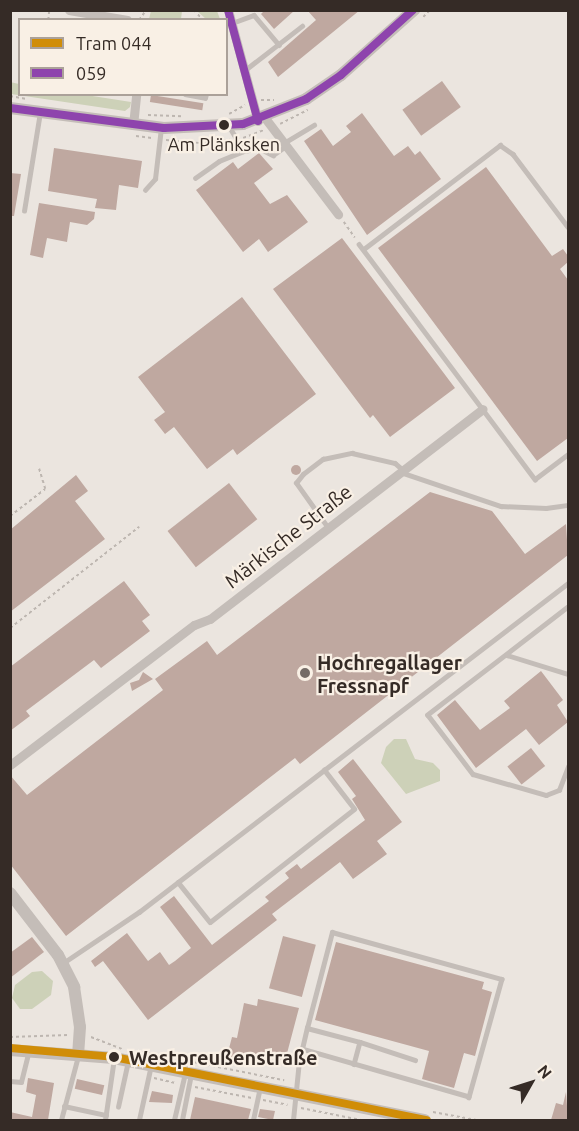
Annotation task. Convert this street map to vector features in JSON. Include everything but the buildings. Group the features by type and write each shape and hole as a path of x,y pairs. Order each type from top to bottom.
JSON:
{"street":[{"path":"69,10 115,18"},
{"path":"228,10 252,103 338,214"},
{"path":"10,108 161,134 265,122 306,99 341,75 418,14"},
{"path":"130,130 136,96"},
{"name":"Märkische Straße","path":"10,765 328,528 483,409"},
{"path":"10,893 63,963 78,1005 78,1053"},
{"path":"10,1050 78,1053 114,1058 418,1120"}],"lane":[{"path":"232,24 254,15 279,45"},
{"path":"245,70 302,26"},
{"path":"24,211 40,112"},
{"path":"195,178 219,161 244,151 259,148 273,155 314,125"},
{"path":"229,126 244,151"},
{"path":"145,190 154,179 161,134"},
{"path":"365,248 500,145 513,154 568,227"},
{"path":"359,244 365,248 535,479 568,454"},
{"path":"328,528 296,483 303,474 323,459 352,453 395,463 401,471 501,506 546,508 568,505"},
{"path":"63,963 178,882 568,583"},
{"path":"568,608 428,715 473,774 546,795 559,790 568,767"},
{"path":"507,655 568,674"},
{"path":"178,882 210,922 354,810 324,770"},
{"path":"293,1120 302,1049 332,932 502,980 469,1097 302,1049"},
{"path":"308,1028 415,1060"},
{"path":"354,1064 360,1042"},
{"path":"10,1081 21,1082 30,1050"},
{"path":"61,1120 78,1053"},
{"path":"64,1106 105,1118 114,1058"},
{"path":"118,1107 128,1061"},
{"path":"139,1120 151,1065"},
{"path":"174,1120 188,1073"},
{"path":"182,1120 188,1073"},
{"path":"253,1120 260,1088"}],"path":[{"path":"418,14 430,10"},
{"path":"252,103 277,99"},
{"path":"130,130 161,134 199,143 237,139 265,122 310,109"},
{"path":"338,214 359,244"},
{"path":"10,516 45,489 39,469"},
{"path":"10,628 139,527"}],"green space":[{"path":"151,11 182,11 181,18 149,18"},
{"path":"197,11 217,11 220,18 205,18"},
{"path":"10,82 18,84 18,95 11,94"},
{"path":"24,96 92,96 131,102 130,107 125,111"},
{"path":"394,739 406,739 415,759 433,763 440,770 440,781 406,794 381,763 386,747"},
{"path":"42,971 53,981 51,995 32,1009 20,1009 12,998 15,985 32,972"}],"tram line":[{"name":"044","path":"10,1048 114,1057 427,1120"}],"transit line":[{"name":"059","path":"228,10 258,121"},
{"name":"059","path":"10,108 164,128 243,124 306,99 341,75 413,10"}],"place":[{"name":"Am Plänksken","path":"224,125"},
{"name":"Hochregallager Fressnapf","path":"305,673"},
{"name":"Westpreußenstraße","path":"114,1057"}]}
